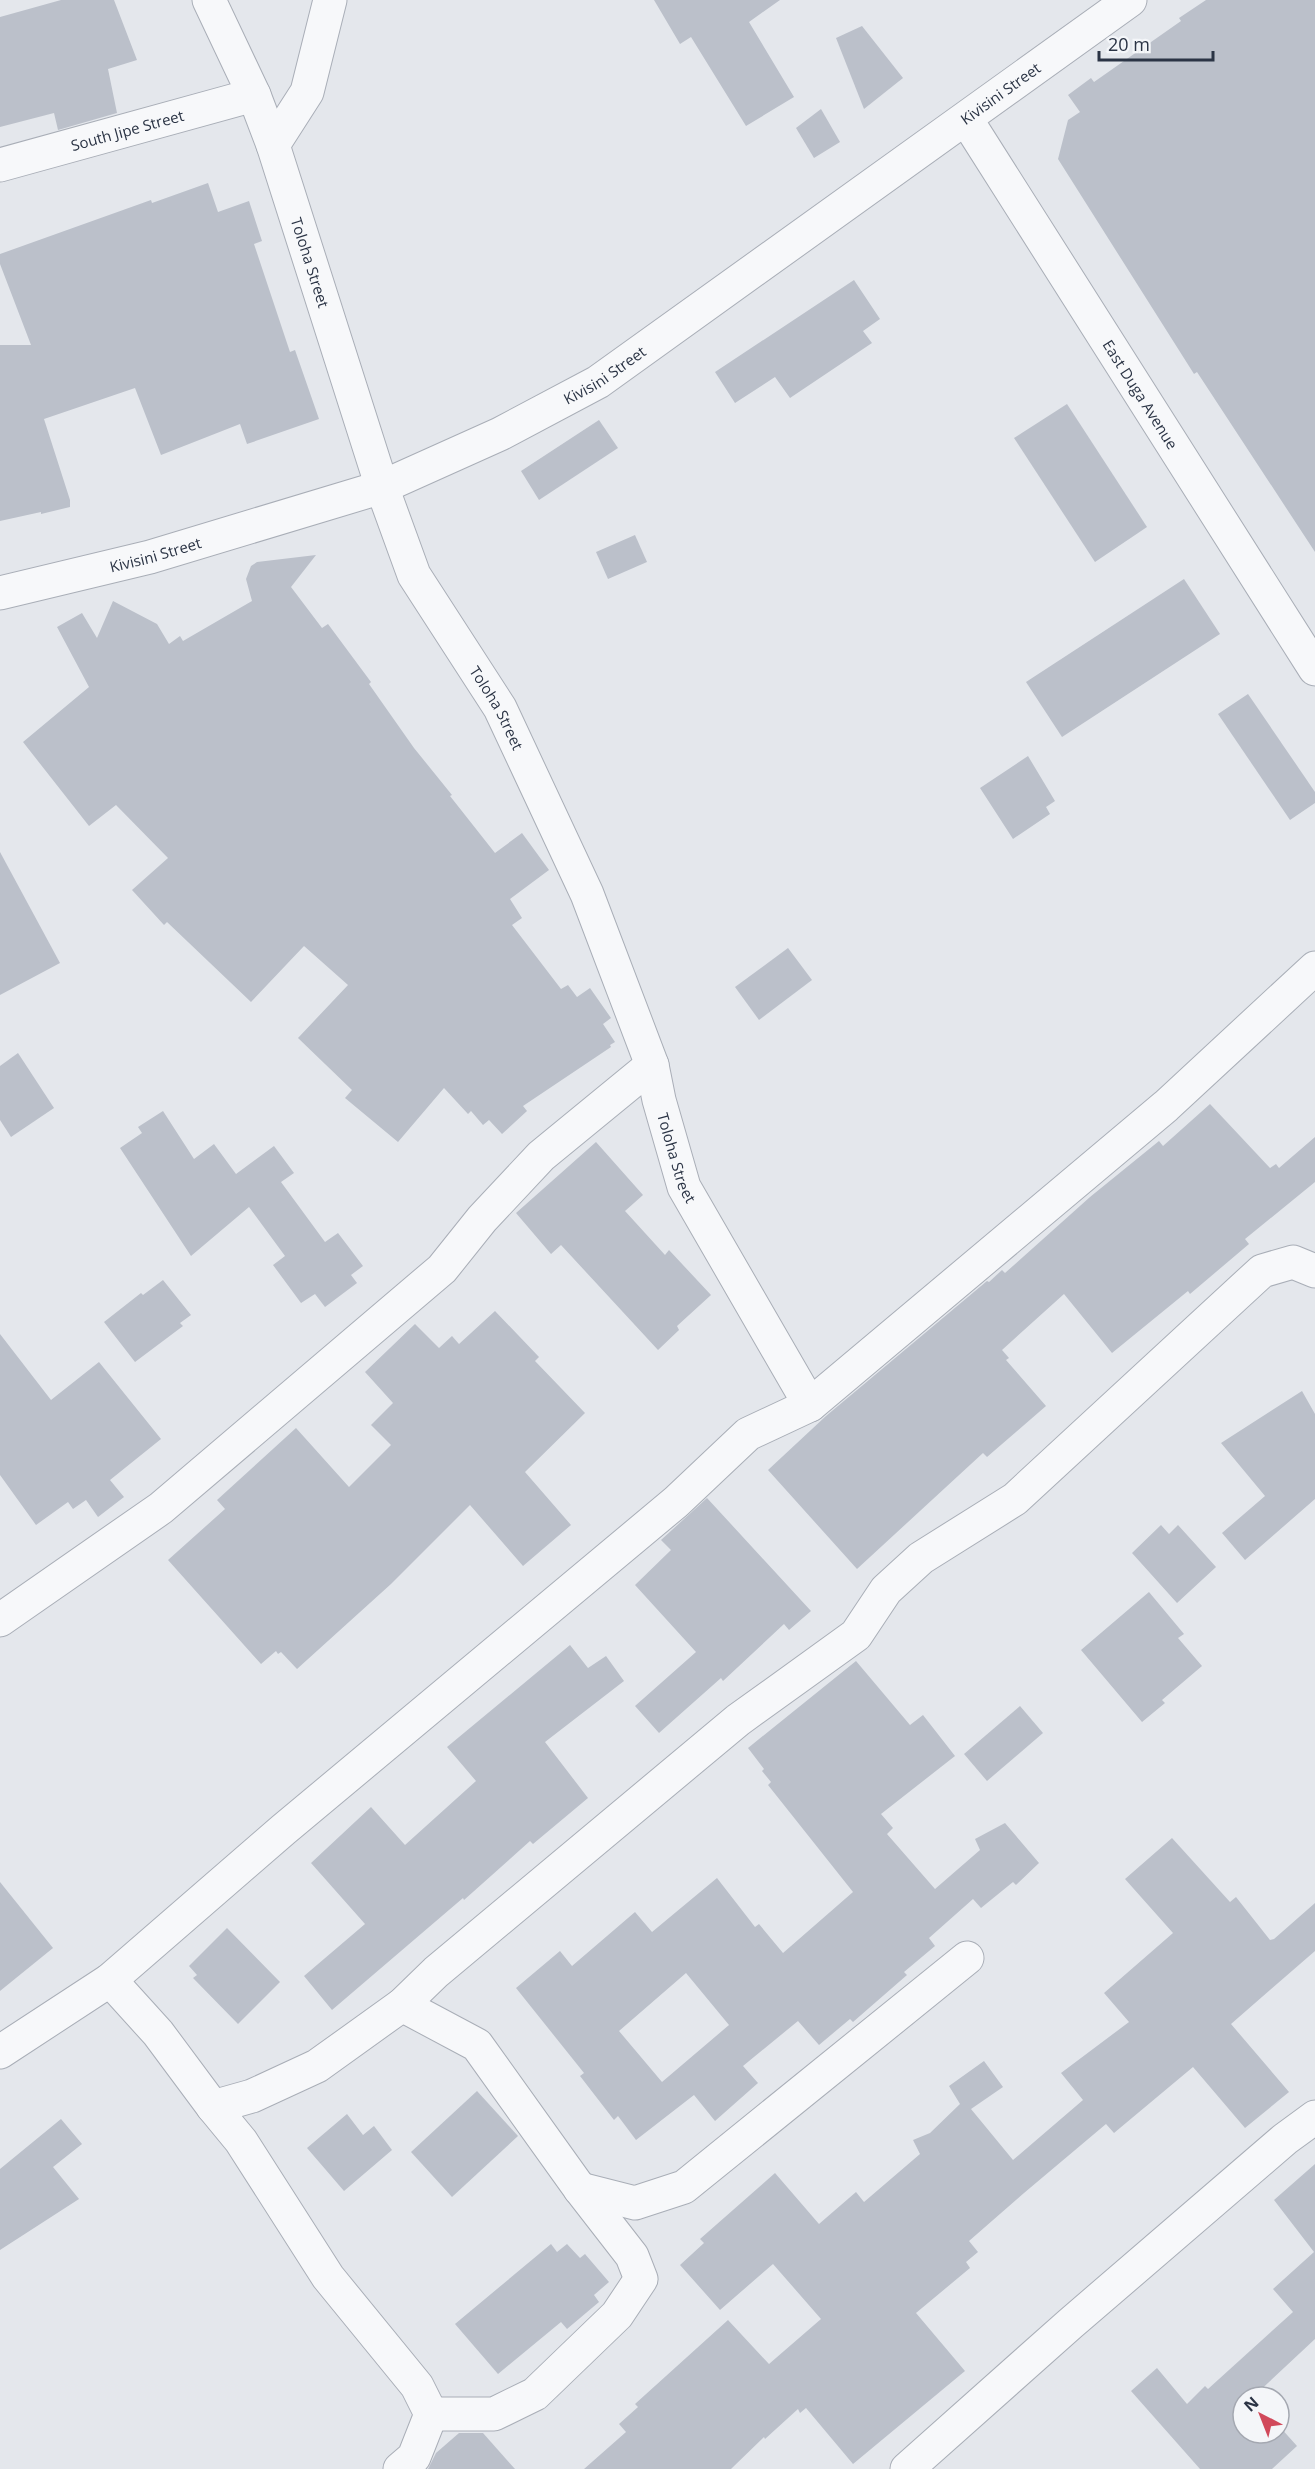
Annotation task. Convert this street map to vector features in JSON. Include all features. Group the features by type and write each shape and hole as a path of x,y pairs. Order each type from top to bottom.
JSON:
{"street":[{"name":"Toloha Street","path":"209,0 254,95 273,145 382,487 414,575 500,708 586,894 652,1065 659,1100 684,1187 810,1405"},
{"path":"273,145 307,92 330,0"},
{"name":"Kivisini Street","path":"0,593 150,557 382,487 500,434 597,381 1130,0"},
{"name":"South Jipe Street","path":"0,165 254,95"},
{"name":"East Duga Avenue","path":"966,119 1315,669"},
{"path":"0,2052 110,1980 292,1822 676,1502 748,1434 810,1405 1166,1106 1315,968"},
{"path":"0,1620 161,1508 442,1269 482,1219 541,1156 652,1065"},
{"path":"213,2108 252,2096 317,2066 402,2005 436,1972 738,1720 856,1635 886,1590 921,1558 1015,1499 1262,1271 1293,1262 1315,1271"},
{"path":"580,2189 635,2203 684,2187 967,1958"},
{"path":"110,1980 158,2033 213,2108 241,2141 328,2277 417,2386 430,2414 414,2457 400,2469"},
{"path":"402,2005 477,2045 580,2189 632,2256 640,2279 617,2315 536,2394 494,2415 430,2414"},
{"path":"907,2469 1070,2324 1285,2139 1315,2117"}],"building":[{"path":"61,0 114,0 137,60 108,69 117,113 58,130 54,113 0,127 0,17"},
{"path":"654,0 780,0 749,22 794,97 746,126 691,37 680,44"},
{"path":"1206,0 1315,0 1315,552 1197,372 1194,374 1058,159 1068,120 1080,112 1068,95 1091,78 1094,82 1181,21 1179,18"},
{"path":"862,26 903,78 864,109 836,38"},
{"path":"821,109 840,142 814,158 796,128"},
{"path":"208,183 218,212 249,201 262,241 254,244 290,352 295,350 319,419 247,444 240,424 161,455 135,388 44,419 70,500 70,507 0,521 0,345 31,345 0,264 0,254 151,200 152,203"},
{"path":"854,280 880,319 863,331 872,343 790,398 775,377 735,403 715,372"},
{"path":"1067,404 1147,527 1095,562 1014,438"},
{"path":"599,420 618,448 539,500 521,471"},
{"path":"635,535 647,562 608,579 596,552"},
{"path":"316,555 291,587 322,628 328,624 371,682 369,684 414,748 495,853 522,833 549,870 510,899 522,918 512,925 561,989 568,985 577,997 590,988 611,1018 603,1024 615,1042 610,1045 611,1047 523,1106 527,1111 502,1134 489,1120 483,1125 471,1111 468,1114 444,1088 398,1142 345,1098 352,1090 298,1038 348,985 304,946 251,1002 167,922 164,925 132,890 168,858 116,805 89,826 23,742 89,687 57,627 82,613 97,638 113,601 157,624 169,644 180,636 183,641 252,601 246,579 251,566 257,562"},
{"path":"1184,579 1220,634 1062,737 1026,682"},
{"path":"1248,694 1315,792 1315,803 1290,820 1218,714"},
{"path":"1028,756 1055,801 1046,807 1050,814 1013,839 980,788"},
{"path":"0,852 60,963 0,995"},
{"path":"788,948 812,980 759,1020 735,987"},
{"path":"18,1053 54,1108 11,1137 0,1120 0,1066"},
{"path":"1210,1104 1270,1168 1276,1164 1279,1168 1315,1137 1315,1182 1245,1239 1249,1244 1190,1294 1188,1291 1112,1353 1064,1294 1002,1350 1009,1358 1006,1360 1046,1406 987,1457 983,1453 857,1569 768,1470 826,1416 987,1281 989,1282 1002,1270 1005,1273 1090,1197 1159,1141 1163,1146"},
{"path":"163,1111 194,1159 214,1144 236,1174 274,1146 294,1173 281,1182 325,1242 338,1233 363,1266 351,1275 357,1283 325,1307 315,1294 301,1303 273,1265 285,1256 249,1207 191,1256 120,1148 142,1133 138,1127"},
{"path":"596,1142 643,1195 625,1211 665,1255 669,1250 711,1295 677,1326 679,1330 658,1350 561,1245 551,1254 516,1213"},
{"path":"163,1280 191,1315 180,1323 183,1326 135,1362 104,1322 141,1293 143,1295"},
{"path":"495,1311 539,1357 535,1361 585,1413 525,1472 571,1525 523,1566 470,1505 391,1584 297,1669 281,1652 278,1654 276,1651 261,1664 168,1560 225,1509 217,1500 296,1428 349,1487 391,1445 371,1425 393,1403 365,1372 415,1324 439,1348 452,1336 459,1344"},
{"path":"0,1334 51,1400 99,1362 161,1439 110,1480 124,1497 98,1517 86,1500 73,1509 68,1502 36,1525 0,1475"},
{"path":"1302,1391 1315,1414 1315,1499 1245,1560 1222,1533 1265,1496 1221,1443"},
{"path":"707,1498 811,1611 789,1630 784,1624 723,1681 721,1678 659,1733 635,1706 696,1652 635,1585 671,1550 661,1540"},
{"path":"1161,1525 1169,1534 1178,1525 1216,1567 1177,1603 1132,1553"},
{"path":"1149,1592 1184,1634 1178,1638 1202,1666 1162,1700 1165,1703 1142,1722 1081,1650"},
{"path":"570,1645 588,1668 606,1656 624,1681 545,1742 588,1798 533,1844 530,1841 464,1900 463,1898 332,2010 304,1976 365,1924 311,1863 371,1807 405,1845 476,1781 447,1747"},
{"path":"856,1661 910,1725 923,1715 955,1756 881,1814 893,1828 887,1834 935,1889 980,1850 975,1839 1005,1823 1039,1863 1016,1885 1013,1882 981,1908 973,1899 929,1938 935,1946 904,1972 907,1975 853,2022 850,2019 819,2045 798,2021 743,2066 758,2083 715,2121 694,2095 636,2140 618,2116 614,2120 580,2076 584,2073 516,1988 560,1951 572,1966 635,1912 652,1932 717,1878 755,1927 759,1924 783,1953 853,1892 768,1785 771,1782 762,1771 764,1769 748,1748","holes":["686,1973 729,2025 662,2082 619,2031"]},
{"path":"1020,1706 1043,1733 987,1781 964,1754"},
{"path":"1172,1838 1230,1902 1236,1897 1270,1940 1315,1903 1315,1951 1231,2024 1289,2092 1245,2128 1193,2067 1114,2133 1106,2124 1024,2193 969,2241 978,2252 966,2262 970,2268 916,2313 965,2371 853,2464 806,2408 800,2413 798,2409 765,2439 764,2437 731,2469 584,2469 626,2432 619,2424 638,2407 635,2404 728,2320 769,2364 821,2319 773,2264 720,2310 680,2265 704,2243 700,2239 775,2173 819,2224 856,2192 864,2202 920,2154 913,2140 930,2133 960,2104 949,2086 984,2061 1003,2087 971,2109 1013,2160 1083,2100 1061,2073 1129,2022 1104,1993 1173,1933 1125,1879"},
{"path":"0,1882 53,1948 0,1991"},
{"path":"227,1928 280,1982 238,2024 193,1978 197,1975 189,1966"},
{"path":"477,2091 518,2136 452,2197 411,2152"},
{"path":"347,2114 363,2135 374,2126 392,2150 344,2191 307,2148"},
{"path":"61,2119 82,2144 53,2167 79,2199 0,2250 0,2169"},
{"path":"1315,2164 1315,2339 1266,2385 1231,2385 1231,2445 1291,2445 1291,2439 1297,2446 1272,2469 1200,2469 1131,2391 1157,2368 1187,2404 1205,2386 1208,2389 1293,2312 1273,2289 1314,2252 1274,2200"},
{"path":"551,2244 557,2252 567,2244 580,2258 585,2254 609,2282 594,2295 599,2302 567,2329 561,2322 498,2374 455,2324"},
{"path":"459,2433 483,2433 515,2469 428,2469 436,2453"}]}
